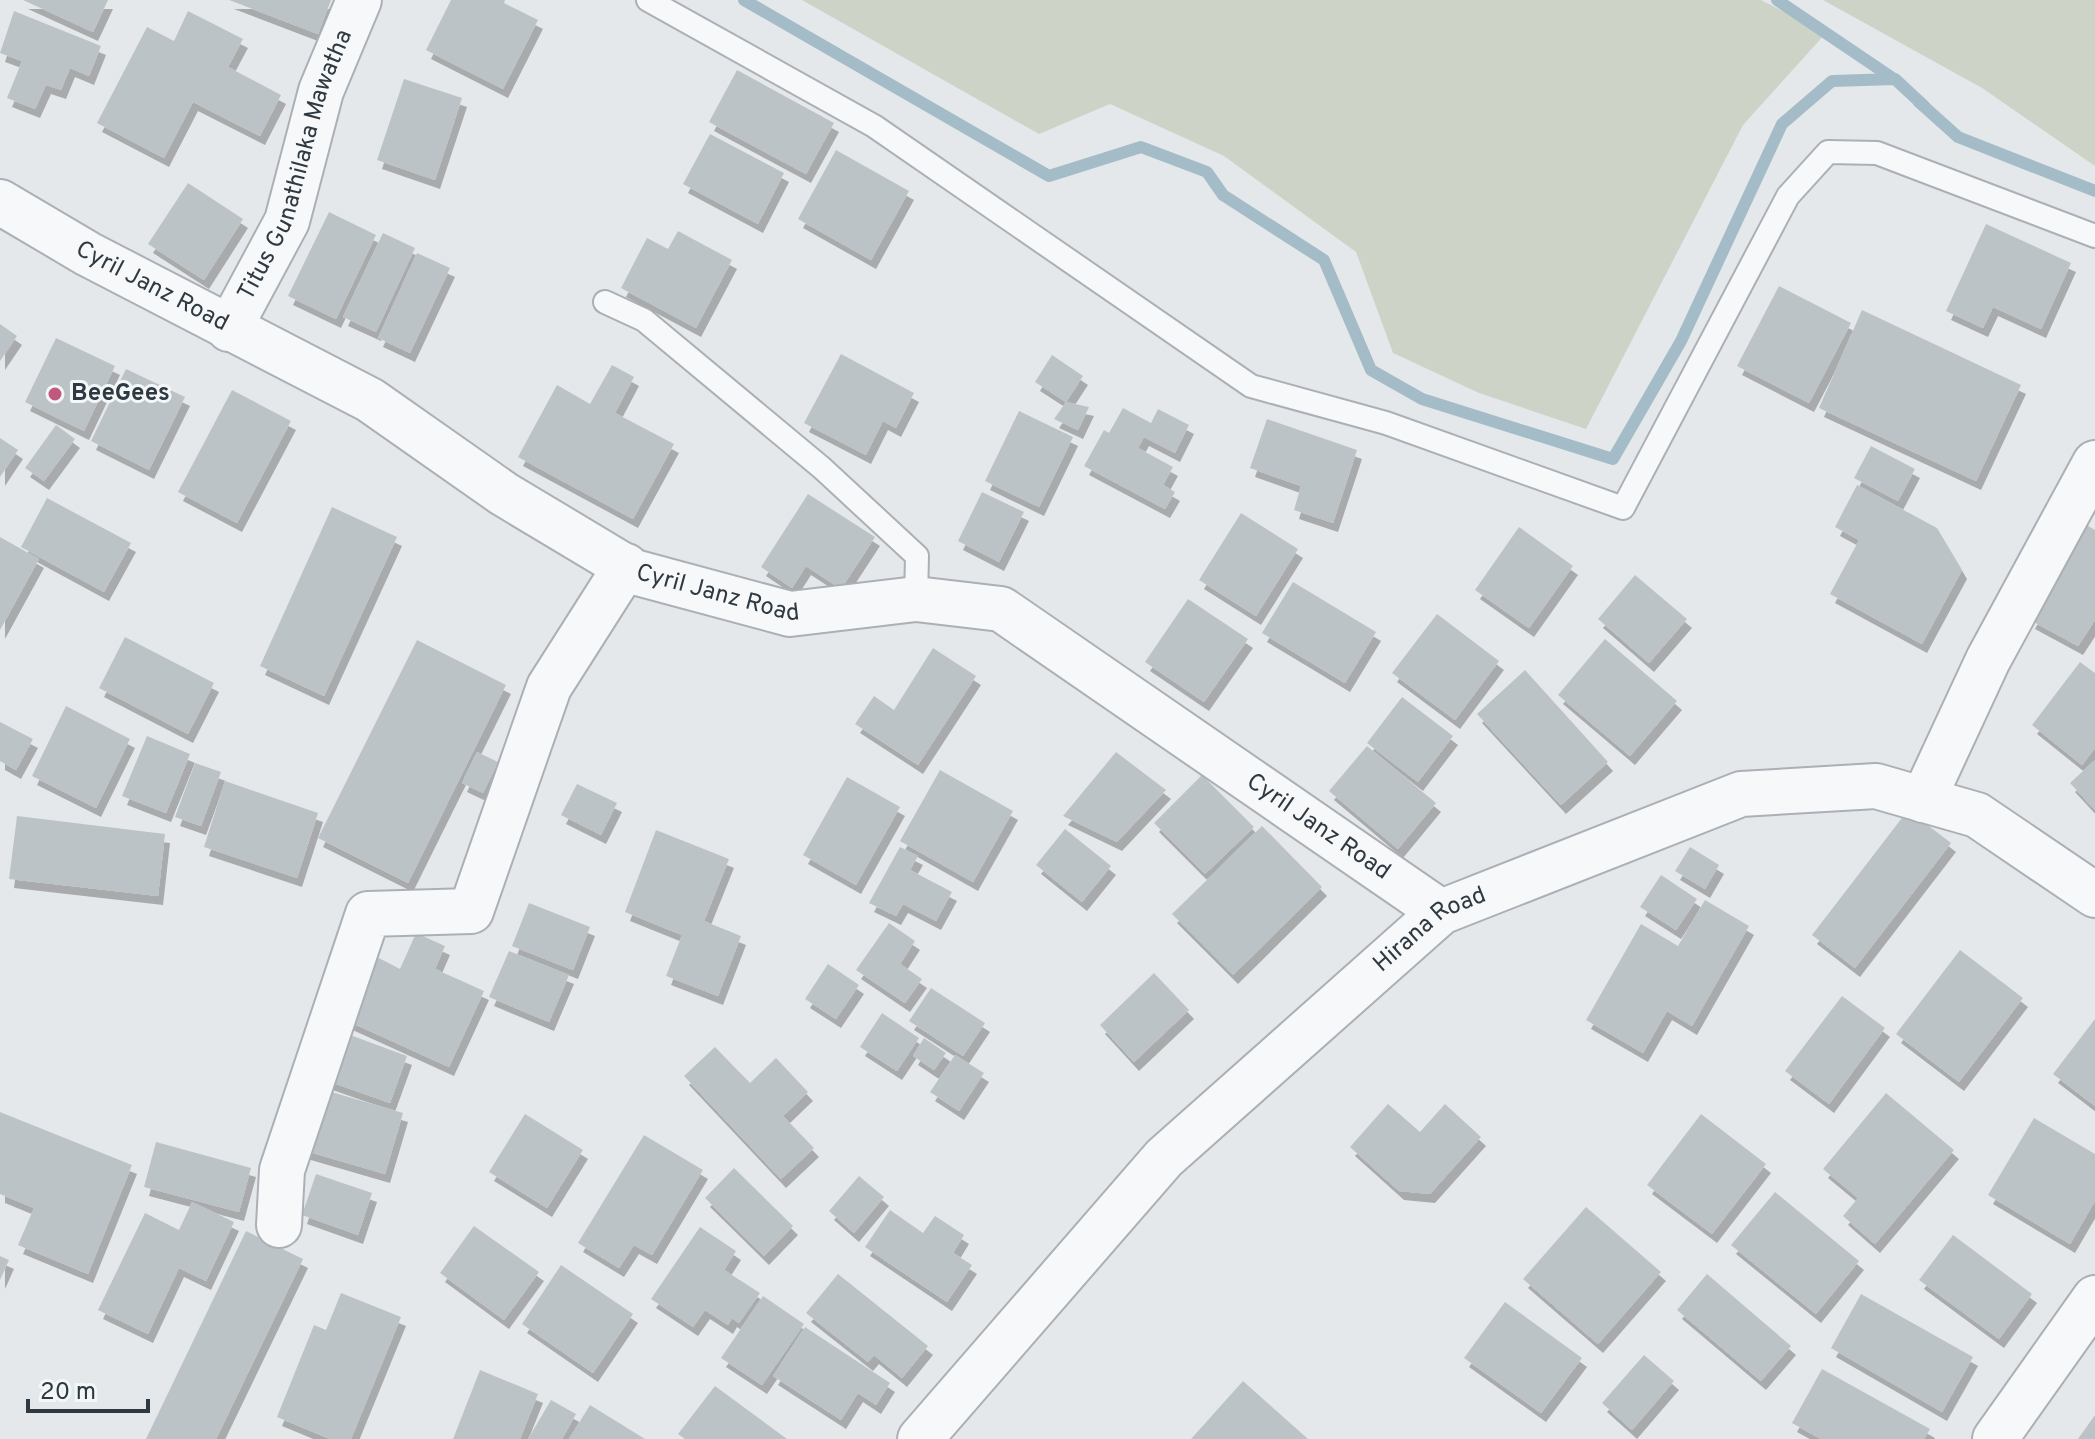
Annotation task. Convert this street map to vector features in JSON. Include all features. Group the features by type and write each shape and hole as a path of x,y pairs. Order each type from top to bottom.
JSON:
{"street":[{"name":"Titus Gunathilaka Mawatha","path":"229,329 287,221 321,91 359,0"},
{"name":"Cyril Janz Road","path":"0,202 88,254 370,400 504,494 634,572 790,614 916,599 1001,609 1441,912"},
{"path":"1923,800 1988,660 2095,463"},
{"path":"279,1225 282,1170 368,914 471,911 549,687 626,566"},
{"name":"Hirana Road","path":"920,1439 1164,1158 1441,912 1741,794 1876,786 1977,815 2095,895"},
{"path":"1995,1439 2095,1298"}],"lane":[{"path":"648,0 874,126 1251,386 1386,423 1623,508 1788,196 1828,152 1877,153 2095,236"},
{"path":"605,302 644,320 822,468 917,556 916,599"}],"shaded area":[{"path":"802,0 1761,0 1826,33 1743,125 1586,429 1479,393 1393,353 1356,252 1224,156 1110,104 1039,134"},
{"path":"1823,0 2095,0 2095,166 1982,88"}],"building":[{"path":"23,0 108,0 93,32"},
{"path":"229,0 331,0 318,34"},
{"path":"451,0 505,0 504,3 538,20 503,89 426,50"},
{"path":"14,11 101,46 89,76 70,68 61,90 46,85 35,109 7,98 22,61 0,53"},
{"path":"188,11 243,39 228,67 281,95 260,136 193,102 164,158 97,123 147,27 174,41"},
{"path":"737,70 834,123 806,174 709,122"},
{"path":"404,79 462,98 435,180 377,160"},
{"path":"710,134 784,173 758,224 683,184"},
{"path":"836,150 909,191 871,260 798,219"},
{"path":"188,183 243,219 204,280 148,244"},
{"path":"329,212 376,235 336,319 288,296"},
{"path":"1986,224 2071,263 2041,329 1993,307 1983,328 1946,311"},
{"path":"678,231 732,260 696,328 621,288 647,238 668,249"},
{"path":"383,233 415,248 376,332 343,317"},
{"path":"417,253 450,268 410,353 378,338"},
{"path":"1779,286 1851,323 1809,403 1737,366"},
{"path":"1862,310 2021,385 1976,481 1819,408"},
{"path":"0,324 17,336 0,361"},
{"path":"56,338 115,366 84,431 25,402"},
{"path":"841,354 914,393 896,428 883,421 866,455 804,423"},
{"path":"1052,355 1083,376 1066,402 1035,382"},
{"path":"612,365 634,377 615,413 674,444 633,519 518,457 557,385 590,404"},
{"path":"126,369 185,397 149,470 91,441"},
{"path":"232,390 291,421 237,523 178,492"},
{"path":"1066,402 1089,407 1078,430 1054,419"},
{"path":"1123,408 1151,423 1158,409 1189,425 1175,453 1144,437 1138,448 1173,467 1163,485 1175,492 1165,509 1084,466 1104,430 1109,433"},
{"path":"1019,411 1073,437 1039,507 985,481"},
{"path":"1267,419 1357,450 1333,523 1294,510 1301,486 1250,468"},
{"path":"56,425 75,439 44,481 25,468"},
{"path":"0,438 18,450 0,477"},
{"path":"1871,446 1915,469 1898,501 1854,478"},
{"path":"1857,485 1937,528 1962,570 1922,644 1830,594 1859,540 1835,527"},
{"path":"982,492 1024,512 999,562 958,541"},
{"path":"808,494 875,537 841,589 806,566 792,588 761,567"},
{"path":"47,498 131,543 104,592 21,547"},
{"path":"332,507 397,537 324,696 260,666"},
{"path":"1241,513 1298,549 1256,616 1199,580"},
{"path":"2083,523 2095,530 2095,620 2078,646 2030,620"},
{"path":"1519,527 1573,566 1529,628 1475,590"},
{"path":"0,537 39,559 0,630"},
{"path":"1635,575 1687,619 1649,663 1598,619"},
{"path":"1293,582 1376,632 1345,683 1262,633"},
{"path":"1188,599 1248,639 1204,702 1145,662"},
{"path":"1437,614 1499,661 1455,720 1392,673"},
{"path":"125,637 214,683 188,734 99,688"},
{"path":"1605,639 1677,701 1630,756 1558,695"},
{"path":"417,640 506,685 408,883 318,838"},
{"path":"933,648 976,676 918,765 855,724 874,696 894,710"},
{"path":"2080,662 2095,673 2095,748 2082,765 2032,725"},
{"path":"1525,670 1608,762 1561,805 1477,714"},
{"path":"1402,697 1453,736 1418,782 1367,743"},
{"path":"66,706 130,739 96,808 32,776"},
{"path":"0,722 33,739 16,770 0,761"},
{"path":"147,736 190,754 166,813 122,796"},
{"path":"1367,746 1436,803 1398,849 1329,791"},
{"path":"477,752 498,762 483,793 462,783"},
{"path":"1116,752 1166,790 1117,842 1063,816"},
{"path":"2095,760 2095,810 2070,783"},
{"path":"195,763 221,772 201,826 175,817"},
{"path":"940,770 1013,811 973,882 900,841"},
{"path":"1202,775 1254,827 1205,874 1154,823"},
{"path":"847,777 900,807 856,885 803,855"},
{"path":"225,781 318,813 297,878 204,847"},
{"path":"577,784 617,803 601,835 561,815"},
{"path":"1908,810 1951,843 1855,968 1812,935"},
{"path":"17,816 165,834 158,896 9,879"},
{"path":"1262,826 1322,887 1233,975 1172,914"},
{"path":"1065,829 1111,866 1082,902 1036,865"},
{"path":"656,830 729,859 704,921 741,936 718,996 666,976 682,935 625,912"},
{"path":"900,847 918,856 910,870 952,892 936,921 903,904 896,916 869,903"},
{"path":"1690,847 1719,865 1705,889 1675,871"},
{"path":"1661,875 1697,899 1676,930 1640,907"},
{"path":"1705,900 1749,926 1692,1026 1667,1011 1643,1053 1586,1020 1641,924 1678,946"},
{"path":"529,903 590,927 573,970 512,946"},
{"path":"889,923 915,941 900,964 922,979 905,1003 856,970"},
{"path":"416,933 445,946 435,969 484,991 449,1067 341,1018 371,954 400,969"},
{"path":"1960,950 2023,998 1959,1082 1896,1034"},
{"path":"509,951 569,975 549,1022 489,997"},
{"path":"828,964 859,985 836,1019 805,999"},
{"path":"1154,973 1189,1010 1134,1062 1100,1025"},
{"path":"931,988 985,1023 963,1056 909,1021"},
{"path":"1842,996 1885,1028 1829,1104 1785,1071"},
{"path":"882,1013 919,1038 897,1071 860,1047"},
{"path":"2095,1019 2095,1106 2053,1074"},
{"path":"342,1032 407,1056 390,1103 325,1080"},
{"path":"924,1038 946,1053 934,1070 913,1056"},
{"path":"715,1047 750,1083 776,1058 808,1092 783,1116 814,1148 781,1179 684,1076"},
{"path":"955,1055 984,1073 959,1111 930,1092"},
{"path":"318,1088 403,1113 385,1174 299,1149"},
{"path":"1886,1093 1954,1150 1875,1244 1843,1216 1858,1198 1823,1169"},
{"path":"1388,1104 1420,1132 1445,1104 1481,1137 1430,1194 1399,1191 1350,1147"},
{"path":"0,1112 132,1165 88,1274 18,1245 34,1208 0,1194"},
{"path":"525,1114 583,1150 547,1208 489,1172"},
{"path":"1701,1114 1766,1164 1712,1234 1647,1185"},
{"path":"2034,1118 2095,1154 2095,1201 2070,1244 1988,1195"},
{"path":"644,1135 703,1170 652,1255 634,1245 619,1268 578,1243"},
{"path":"156,1142 251,1168 239,1212 144,1187"},
{"path":"734,1168 793,1226 764,1256 705,1198"},
{"path":"316,1174 372,1193 358,1235 302,1215"},
{"path":"859,1176 884,1197 854,1233 829,1211"},
{"path":"1775,1192 1859,1261 1816,1314 1731,1245"},
{"path":"192,1202 234,1222 206,1281 179,1268 148,1334 98,1310 145,1213 179,1230"},
{"path":"1586,1207 1661,1272 1598,1344 1523,1279"},
{"path":"890,1210 923,1233 935,1216 964,1235 953,1253 972,1265 947,1302 865,1247"},
{"path":"474,1226 539,1272 504,1320 440,1273"},
{"path":"700,1227 736,1251 724,1270 760,1293 739,1323 732,1318 728,1325 705,1310 693,1327 651,1299"},
{"path":"246,1231 303,1259 216,1439 146,1439"},
{"path":"1953,1235 2032,1294 1999,1339 1919,1280"},
{"path":"0,1256 9,1260 0,1280"},
{"path":"561,1265 633,1314 593,1373 522,1324"},
{"path":"838,1274 928,1346 902,1378 874,1355 868,1362 806,1313"},
{"path":"1707,1274 1791,1346 1761,1381 1677,1310"},
{"path":"341,1293 401,1317 351,1439 330,1439 277,1417 314,1325 326,1330"},
{"path":"1861,1294 1973,1357 1942,1412 1831,1348"},
{"path":"763,1296 804,1324 762,1385 721,1358"},
{"path":"1505,1302 1582,1358 1541,1413 1464,1358"},
{"path":"805,1327 890,1383 876,1405 858,1393 841,1420 773,1376"},
{"path":"1644,1355 1674,1381 1632,1430 1602,1403"},
{"path":"1822,1369 1930,1429 1924,1439 1821,1439 1792,1423"},
{"path":"480,1370 538,1394 520,1439 453,1439"},
{"path":"1243,1381 1308,1439 1191,1439"},
{"path":"715,1386 787,1439 685,1439 678,1434"},
{"path":"551,1400 576,1414 562,1439 528,1439"},
{"path":"590,1405 645,1439 569,1439"},
{"path":"2095,1415 2095,1439 2078,1439"}],"waterway":[{"path":"744,0 1049,176 1141,147 1207,172 1223,195 1324,260 1371,370 1422,399 1613,459 1681,341 1782,124 1832,81 1895,79 1924,106"},
{"path":"1777,0 1894,79"},
{"path":"1919,102 1958,137 2095,191"}],"place":[{"name":"BeeGees","path":"55,394"}]}
